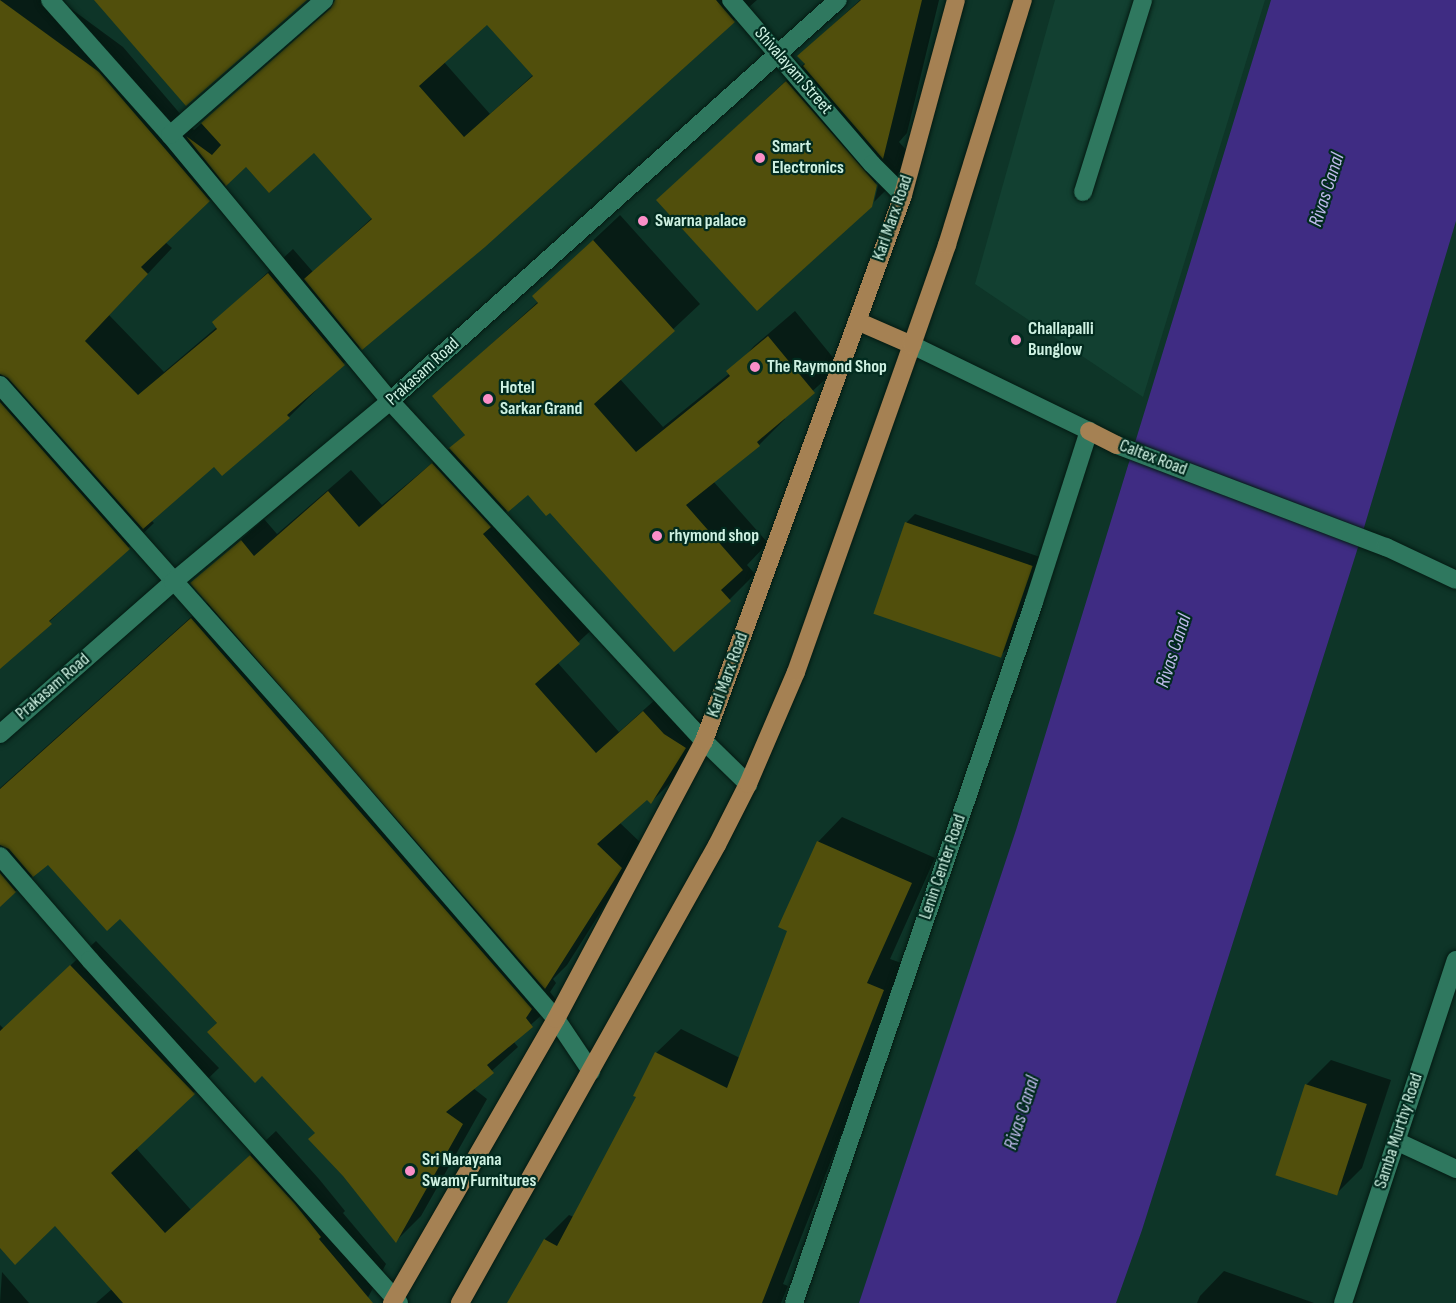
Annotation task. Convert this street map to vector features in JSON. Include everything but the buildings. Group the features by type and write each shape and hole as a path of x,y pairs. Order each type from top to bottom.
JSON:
{"main road":[{"name":"Karl Marx Road","path":"395,1302 556,1019 704,741 903,195 956,0"},
{"path":"460,1303 717,845 748,784 796,672 912,345 947,244 1023,0"},
{"name":"Caltex Road","path":"857,321 912,345"},
{"name":"Caltex Road","path":"1089,431 1117,445"}],"street":[{"path":"50,0 170,135 390,401 704,741 748,784"},
{"path":"170,135 324,0"},
{"name":"Shivalayam Street","path":"731,0 872,164 903,195"},
{"name":"Prakasam Road","path":"0,734 173,582 390,401 777,52 838,0"},
{"path":"1083,192 1143,0"},
{"name":"Caltex Road","path":"912,345 1089,431"},
{"path":"0,385 324,750 556,1019 591,1071"},
{"name":"Lenin Center Road","path":"794,1303 1026,624 1089,431"},
{"name":"Caltex Road","path":"1117,445 1386,548 1456,580"},
{"path":"0,856 395,1302"},
{"name":"Samba Murthy Road","path":"1343,1303 1456,960"},
{"path":"1396,1141 1456,1169"}],"shaded area":[{"path":"1055,0 1265,0 1143,397 975,284"}],"water":[{"name":"Rivas Canal","path":"1271,0 1456,0 1456,221 1360,541 1142,1230 1116,1303 859,1303 1016,830"}],"place":[{"name":"Smart Electronics","path":"760,158"},
{"name":"Swarna palace","path":"643,221"},
{"name":"Challapalli Bunglow","path":"1016,340"},
{"name":"The Raymond Shop","path":"755,367"},
{"name":"Hotel Sarkar Grand","path":"488,399"},
{"name":"rhymond shop","path":"657,536"},
{"name":"Sri Narayana Swamy Furnitures","path":"410,1171"}]}
